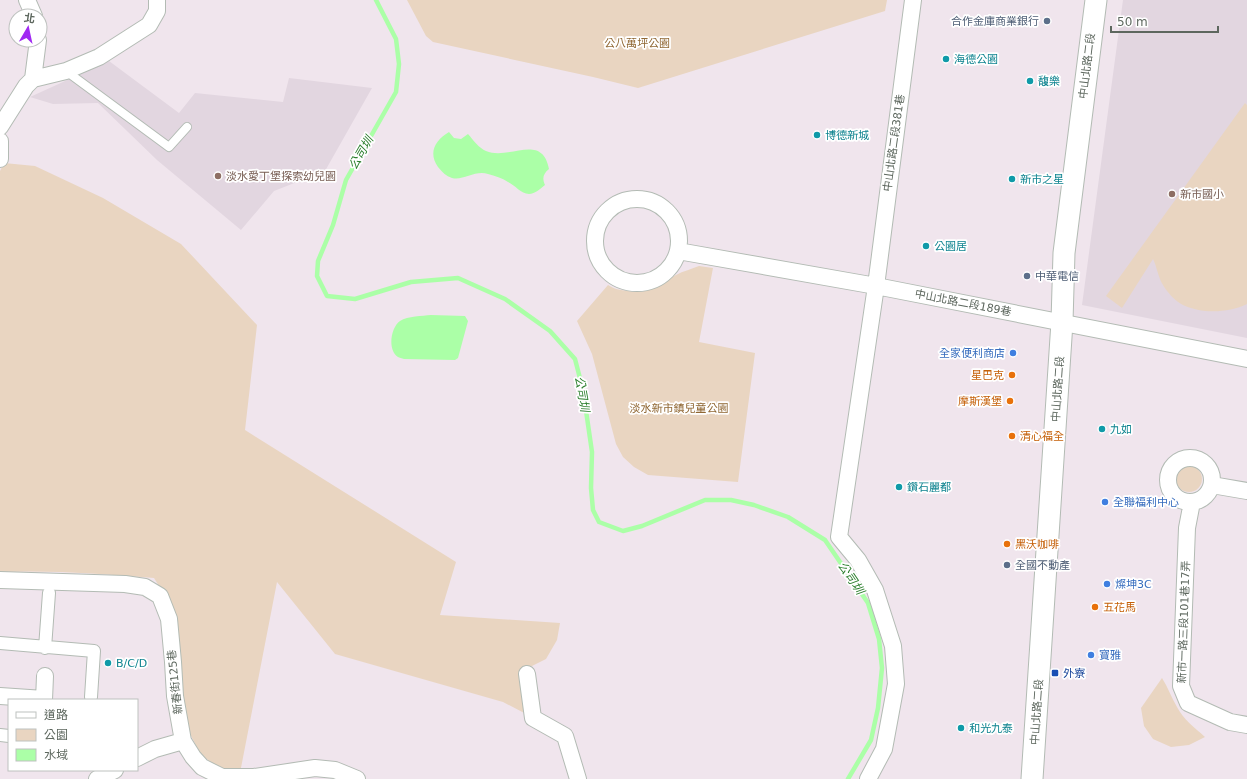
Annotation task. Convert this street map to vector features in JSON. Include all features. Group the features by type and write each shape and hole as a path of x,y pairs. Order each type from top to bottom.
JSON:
{"street":[{"path":"0,127 26,86 33,79 66,70 99,57 149,25 157,11 157,0"},
{"name":"中山北路二段381巷","path":"868,779 884,749 896,684 893,646 875,590 858,560 839,537 876,286 913,0"},
{"name":"中山北路二段","path":"1032,779 1062,322 1064,252 1096,0"},
{"path":"33,79 37,48"},
{"path":"0,141 0,158"},
{"path":"640,199 654,202 666,211 674,222 679,236 678,251 673,263 664,273 652,280 640,283 626,282 614,277 604,268 597,257 594,244 596,231 602,218 612,207 625,201 640,199"},
{"name":"中山北路二段189巷","path":"678,251 876,286 1247,359"},
{"path":"1195,458 1207,465 1211,471 1213,478 1212,485 1205,497 1192,502 1185,502 1172,493 1168,478 1174,464 1180,460 1195,458"},
{"path":"1212,485 1247,491"},
{"name":"新市一路三段101巷17弄","path":"1192,502 1187,528 1181,686 1188,703 1230,722 1247,725"},
{"name":"新春街125巷","path":"0,580 125,584 145,588 160,596 169,619 174,662 175,696 183,741 202,767 222,777 254,777 315,768 335,770 357,779"},
{"path":"45,648 49,593"},
{"path":"0,643 94,651 91,697"},
{"path":"527,674 534,718 565,736 578,779"},
{"path":"44,699 45,676"},
{"path":"0,696 33,699"},
{"path":"138,758 155,749 183,741"},
{"path":"97,779 113,771"}],"lane":[{"path":"66,70 170,147 187,127"}],"shaded area":[{"name":"新市國小","path":"1123,0 1247,0 1247,338 1082,305"},
{"path":"109,61 179,113 195,93 283,102 289,78 372,88 325,171 274,191 241,230 157,160 98,103 53,104 30,97"}],"green space":[{"name":"公八萬坪公園","path":"407,0 887,0 885,11 638,88 433,42 426,36"},
{"path":"1245,103 1247,105 1247,304 1223,311 1198,310 1183,305 1174,299 1165,288 1153,259 1122,308 1106,296"},
{"path":"4,163 35,166 103,198 181,244 257,325 245,430 456,562 440,615 560,623 557,640 546,659 524,670 528,715 503,702 335,654 277,582 240,773 222,770 201,755 188,730 181,686 174,610 154,578 58,572 0,572 0,171"},
{"name":"淡水新市鎮兒童公園","path":"699,266 713,268 699,342 755,353 738,482 648,475 634,467 623,457 616,444 592,354 577,321 608,285 620,290 636,292 648,290 679,274"},
{"path":"1189,466 1198,470 1202,479 1198,488 1189,492 1180,488 1176,479 1180,470"},
{"path":"1162,678 1182,715 1205,737 1189,745 1171,747 1153,739 1144,726 1141,708"}],"water":[{"path":"449,132 454,138 461,139 468,134 481,148 495,153 524,150 539,152 545,158 549,169 544,176 545,185 536,192 526,194 511,183 488,174 478,173 456,179 448,176 438,167 435,162 433,152 434,147 440,139"},
{"path":"431,315 465,316 468,321 458,358 455,360 404,359 398,357 392,349 391,344 394,328 397,324 407,318"}],"waterway":[{"name":"公司圳","path":"376,0 396,39 399,64 396,92 346,180 333,225 318,261 317,276 327,296 355,299 411,282 458,278 505,299 550,331 575,359 583,390 592,452 591,488 593,510 599,522 623,531 642,526 705,500 731,500 754,505 788,517 825,540 868,603 879,639 882,668 878,708 871,740 848,779"}],"place":[{"name":"合作金庫商業銀行","path":"1047,21"},
{"name":"海德公園","path":"946,59"},
{"name":"馥樂","path":"1030,81"},
{"name":"博德新城","path":"817,135"},
{"name":"淡水愛丁堡探索幼兒園","path":"218,176"},
{"name":"新市之星","path":"1012,179"},
{"name":"新市國小","path":"1172,194"},
{"name":"公園居","path":"926,246"},
{"name":"中華電信","path":"1027,276"},
{"name":"全家便利商店","path":"1013,353"},
{"name":"星巴克","path":"1012,375"},
{"name":"摩斯漢堡","path":"1010,401"},
{"name":"九如","path":"1102,429"},
{"name":"清心福全","path":"1012,436"},
{"name":"鑽石麗都","path":"899,487"},
{"name":"全聯福利中心","path":"1105,502"},
{"name":"黑沃咖啡","path":"1007,544"},
{"name":"全國不動產","path":"1007,565"},
{"name":"燦坤3C","path":"1107,584"},
{"name":"五花馬","path":"1095,607"},
{"name":"寶雅","path":"1091,655"},
{"name":"B/C/D","path":"108,663"},
{"name":"外寮","path":"1055,673"},
{"name":"和光九泰","path":"961,728"}]}
